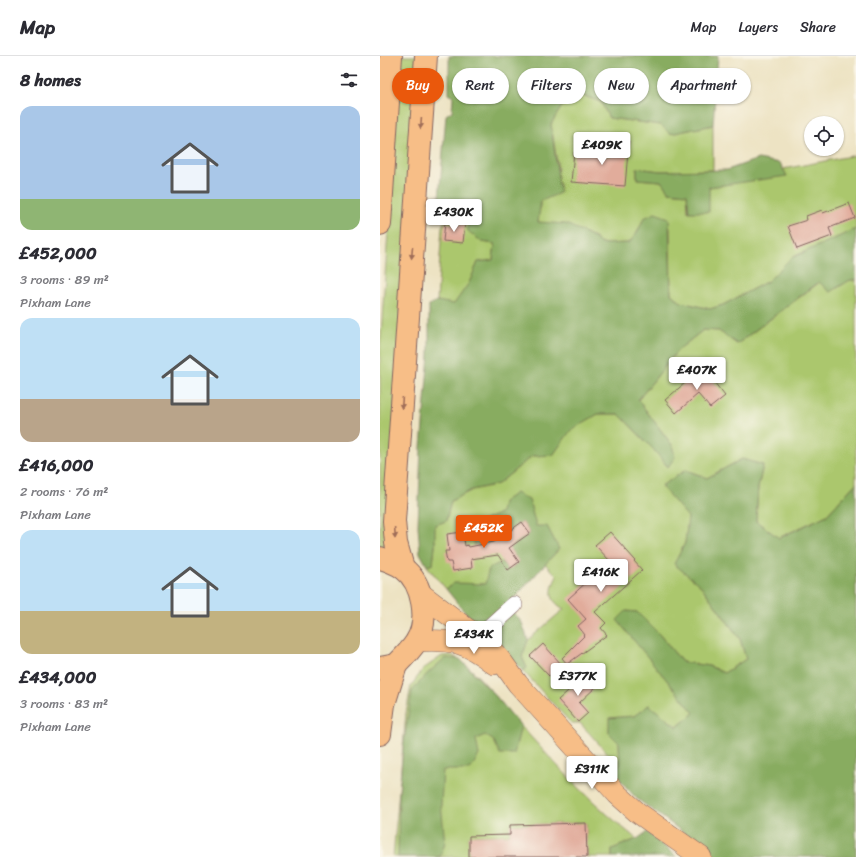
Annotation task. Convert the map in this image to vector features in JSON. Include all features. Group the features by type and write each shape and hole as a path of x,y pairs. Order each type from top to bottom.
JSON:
{"highway":[{"path":"380,224 391,56"},
{"path":"402,568 396,543 394,522 426,56"},
{"path":"380,558 402,568 411,576 420,593 423,610 422,627 417,641 388,666 380,734"}],"main road":[{"path":"420,593 466,628 480,636 503,662 518,684 617,794 637,812 701,857"},
{"path":"417,641 452,641 469,647 518,684"}],"lane":[{"path":"480,636 514,605"}],"green space":[{"path":"400,56 417,56 416,68 399,68"},
{"path":"449,56 718,56 717,68 657,68 657,104 715,104 713,125 670,134 661,125 609,118 602,104 649,104 649,68 594,68 594,100 586,97 586,68 517,68 517,104 566,104 562,106 551,124 560,193 541,201 538,222 566,224 592,236 601,244 629,243 637,233 644,218 655,213 669,218 671,294 681,302 710,309 723,305 768,281 791,258 856,229 856,280 850,280 830,292 819,282 737,344 719,331 703,330 678,350 638,400 672,445 675,457 668,467 654,450 619,414 598,414 571,430 553,455 532,456 498,484 472,490 451,501 446,521 435,525 433,564 427,566 420,553 418,526 421,447 429,354 429,305 437,301 454,304 469,283 478,262 493,260 495,244 482,242 468,231 467,214 442,213 438,210 446,115 452,111 452,104 509,104 509,68 452,68 452,96 449,94"},
{"path":"586,97 594,100 594,104 602,104 609,118 661,125 670,134 713,125 713,170 660,171 637,168 637,179 661,181 669,192 687,194 688,212 709,187 786,175 783,169 856,155 856,229 791,258 768,281 723,305 710,309 681,302 671,294 670,227 644,218 637,233 629,243 601,244 592,236 538,222 541,201 558,169 551,124 562,106 566,104 586,104"},
{"path":"397,104 414,104 386,546 384,548 380,547 380,349"},
{"path":"758,159 780,163 787,176 709,187 709,212 689,212 687,194 669,192 661,181 637,179 637,168 660,171 727,170"},
{"path":"450,213 467,214 482,242 495,244 493,260 478,262 469,283 454,305 437,301 442,227 444,222 449,220"},
{"path":"850,280 856,280 856,483 827,515 778,538 756,521 758,488 763,465 742,459 707,478 686,470 661,486 689,517 685,543 675,564 701,586 740,639 746,659 724,673 709,666 682,662 659,634 637,612 626,611 618,620 694,713 677,727 649,705 634,716 610,718 609,732 619,743 620,764 614,773 609,755 580,723 571,723 523,671 527,668 522,657 528,640 564,609 555,602 552,594 557,576 545,564 559,549 530,533 509,548 519,562 492,581 483,584 456,584 446,589 427,566 433,564 435,546 434,525 446,521 451,501 472,490 498,484 532,456 553,455 570,430 598,414 619,414 654,450 668,467 672,445 638,400 678,350 703,330 719,331 737,344 820,282 831,292"},
{"path":"742,459 763,465 758,488 756,521 779,538 827,515 856,483 856,857 717,857 636,798 614,773 620,764 619,743 609,733 609,718 634,716 649,705 677,727 694,713 617,620 626,611 637,612 659,634 682,662 709,666 724,673 746,659 740,639 701,586 674,564 685,543 688,517 661,486 686,470 707,478"},
{"path":"516,493 529,500 536,526 547,526 559,549 508,605 522,623 528,640 522,657 527,668 523,671 492,639 475,625 446,589 454,583 485,584 489,568 502,562 508,570 519,562 509,548 530,533 522,522 490,545 474,546 475,524 501,513 503,502"},
{"path":"451,655 470,668 479,677 521,726 577,786 637,839 612,849 612,857 587,857 586,823 510,825 510,835 469,836 469,857 393,857 406,713 411,686 423,669 442,656"},
{"path":"445,658 460,659 494,694 521,726 514,754 500,754 494,741 485,735 476,739 479,755 470,770 443,770 441,804 445,843 440,857 398,857 399,794 403,748 412,691 426,675"},
{"path":"647,832 677,857 612,857 612,849 637,839"}],"building":[{"path":"613,140 629,141 625,186 571,182 574,152 611,156"},
{"path":"849,203 855,218 829,228 832,236 797,249 788,226 807,220 806,216 822,210 823,213"},
{"path":"445,223 465,224 463,243 443,241"},
{"path":"706,365 718,379 714,382 725,396 710,408 698,394 676,413 665,400"},
{"path":"522,522 530,533 509,548 519,562 508,570 498,555 471,559 472,568 453,571 451,562 447,562 445,551 449,551 447,534 463,532 465,546 468,545 469,547 494,542"},
{"path":"610,532 642,570 595,612 606,623 601,628 607,635 567,664 562,658 585,635 578,626 586,619 568,599 610,561 595,545"},
{"path":"543,644 563,666 549,676 530,656"},
{"path":"588,673 599,684 579,703 588,713 578,722 558,700"},
{"path":"586,823 587,857 469,857 469,836 510,835 510,825"}]}
